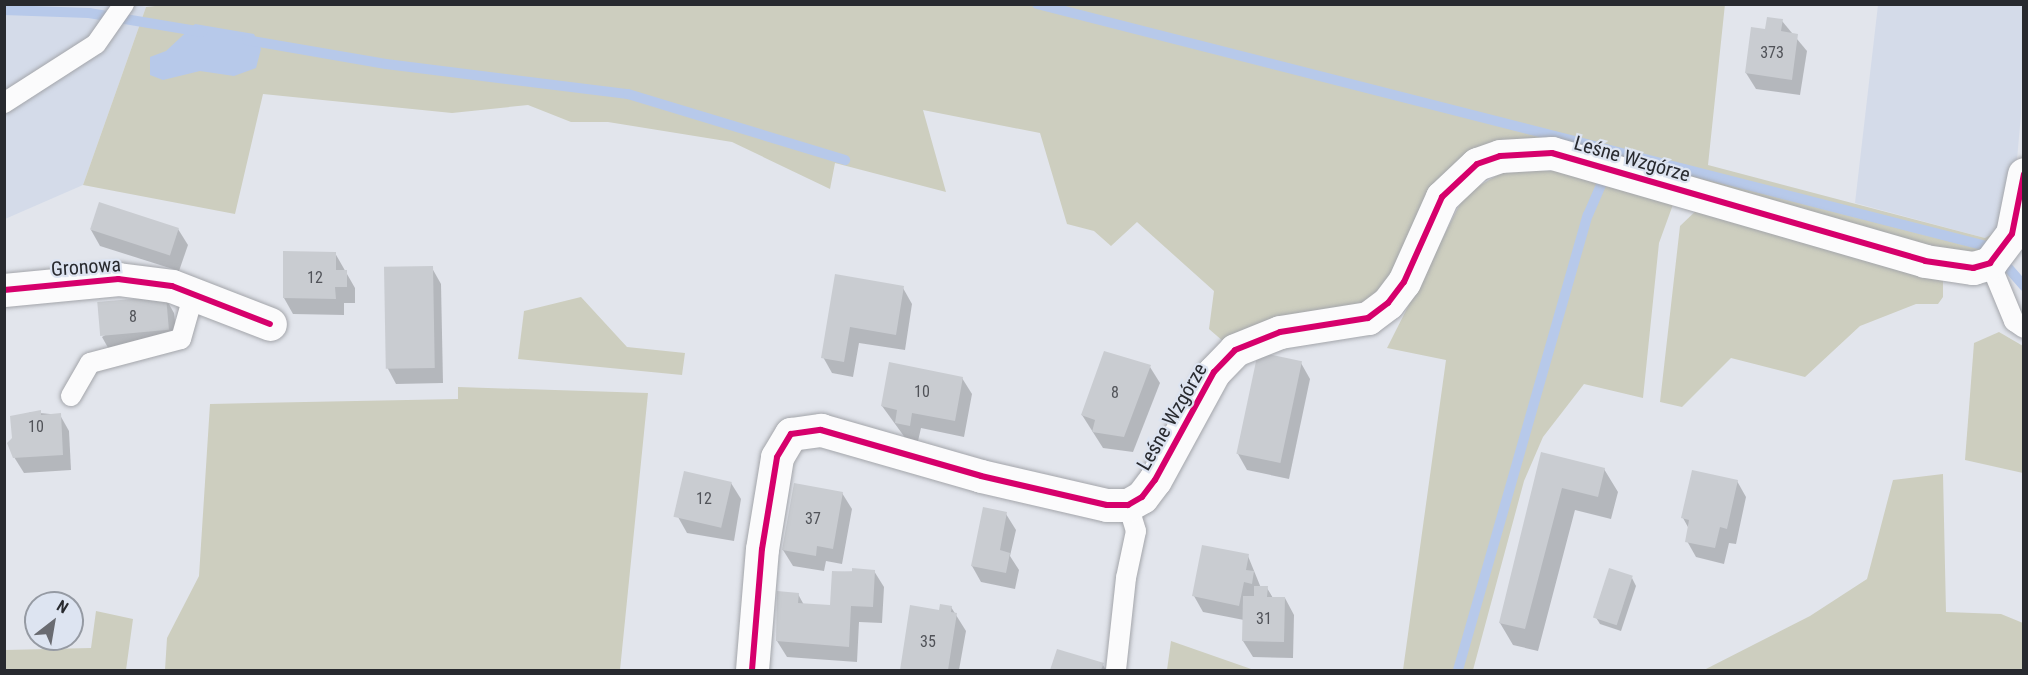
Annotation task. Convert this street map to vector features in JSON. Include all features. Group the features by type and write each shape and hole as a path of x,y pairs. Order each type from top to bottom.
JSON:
{"street":[{"name":"Leśne Wzgórze","path":"1128,505 1142,497 1155,480 1214,372 1235,350 1280,332 1347,324 1374,313 1404,282 1442,198 1477,164 1500,156 1552,153 1925,261 1954,267 1990,263"},
{"path":"1990,263 2012,234 2024,174"},
{"name":"Gronowa","path":"4,290 118,279 172,286 270,324"},
{"path":"752,670 762,549 775,469 783,442 791,434 821,430 981,476 1107,505 1128,505"}],"lane":[{"path":"4,103 96,44 124,4"},
{"path":"1990,263 2014,321 2024,328"},
{"path":"70,396 90,363 182,339 194,293"},
{"path":"1116,670 1126,578 1136,531 1128,505"}],"shaded area":[{"path":"131,4 146,7 83,185 5,219 5,5"},
{"path":"1725,4 1708,165 1985,238 1996,232 1999,240 1969,258 1502,142 1387,291 1356,313 1224,342 1209,329 1214,291 1137,222 1111,246 1094,231 1067,224 1040,133 923,110 946,192 835,163 830,189 732,142 608,122 571,122 528,105 452,113 263,94 235,214 83,185 146,7 164,5"},
{"path":"1878,5 2023,5 2021,115 2014,192 1996,233 1985,238 1855,203"},
{"path":"1508,169 1597,173 1675,199 1659,243 1643,398 1584,384 1543,437 1524,481 1473,670 1403,670 1446,360 1387,348 1465,194"},
{"path":"1702,205 1943,273 1943,297 1938,304 1916,304 1860,326 1805,377 1731,358 1682,407 1660,402 1680,226"},
{"path":"581,297 627,347 685,353 682,375 518,359 524,311"},
{"path":"1999,332 2023,346 2023,473 1965,460 1974,343"},
{"path":"458,387 648,393 620,670 165,670 167,638 199,576 210,404 458,399"},
{"path":"1943,474 1946,612 2001,614 2023,623 2023,670 1704,670 1810,616 1867,579 1893,480"},
{"path":"96,611 133,619 126,670 5,670 5,650 84,651 84,648 91,648"},
{"path":"1171,641 1254,670 1167,670"}],"water":[{"path":"195,24 254,34 261,49 256,68 234,76 200,71 163,80 150,75 150,57 166,51"}],"building":[{"path":"1767,17 1783,19 1781,31 1798,34 1792,80 1745,73 1751,27 1765,29"},
{"path":"99,202 179,228 170,256 90,230"},
{"path":"283,251 336,252 336,270 347,270 347,287 335,287 336,299 283,298"},
{"path":"433,266 435,368 386,369 384,267"},
{"path":"835,274 904,286 896,335 850,327 844,362 821,358"},
{"path":"166,296 169,330 100,336 97,302"},
{"path":"1104,351 1151,365 1124,437 1092,432 1095,420 1081,415"},
{"path":"1258,352 1302,361 1280,463 1236,454"},
{"path":"889,362 963,377 955,421 912,413 910,426 895,423 897,410 881,406"},
{"path":"41,410 41,415 61,413 63,455 13,458 7,443 12,438 10,416"},
{"path":"1541,452 1605,468 1598,497 1562,488 1525,629 1499,623"},
{"path":"1692,470 1738,480 1727,529 1720,527 1715,548 1685,542 1689,520 1681,518"},
{"path":"684,471 732,482 721,528 673,517"},
{"path":"794,483 843,492 833,549 817,546 816,556 782,550"},
{"path":"983,507 1007,512 1000,550 1010,553 1006,573 971,566"},
{"path":"1202,545 1249,554 1246,570 1254,571 1252,584 1244,582 1239,606 1192,596"},
{"path":"852,568 875,570 873,607 851,606 849,647 776,641 777,591 799,593 798,603 830,605 832,571 852,572"},
{"path":"1609,568 1633,576 1617,625 1593,617"},
{"path":"1254,586 1268,586 1267,597 1285,597 1284,642 1242,641 1243,596 1254,596"},
{"path":"940,604 952,606 951,612 957,613 948,670 900,670 910,605 939,610"},
{"path":"1057,649 1104,663 1101,670 1050,670"}],"waterway":[{"path":"1037,4 1990,247 2024,286"},
{"path":"4,10 89,13 202,32"},
{"path":"247,40 386,64 628,94 845,160"},
{"path":"1458,670 1588,215 1607,171"}],"cycle path":[{"path":"752,670 762,549 777,457 791,434 821,430 981,476 1107,505 1128,505 1142,497 1155,480 1214,372 1235,350 1280,332 1368,318 1388,303 1404,282 1442,197 1477,164 1500,156 1552,153 1925,261 1973,268 1990,263 2012,234 2024,174"},
{"path":"4,290 118,279 172,286 270,324"}]}
